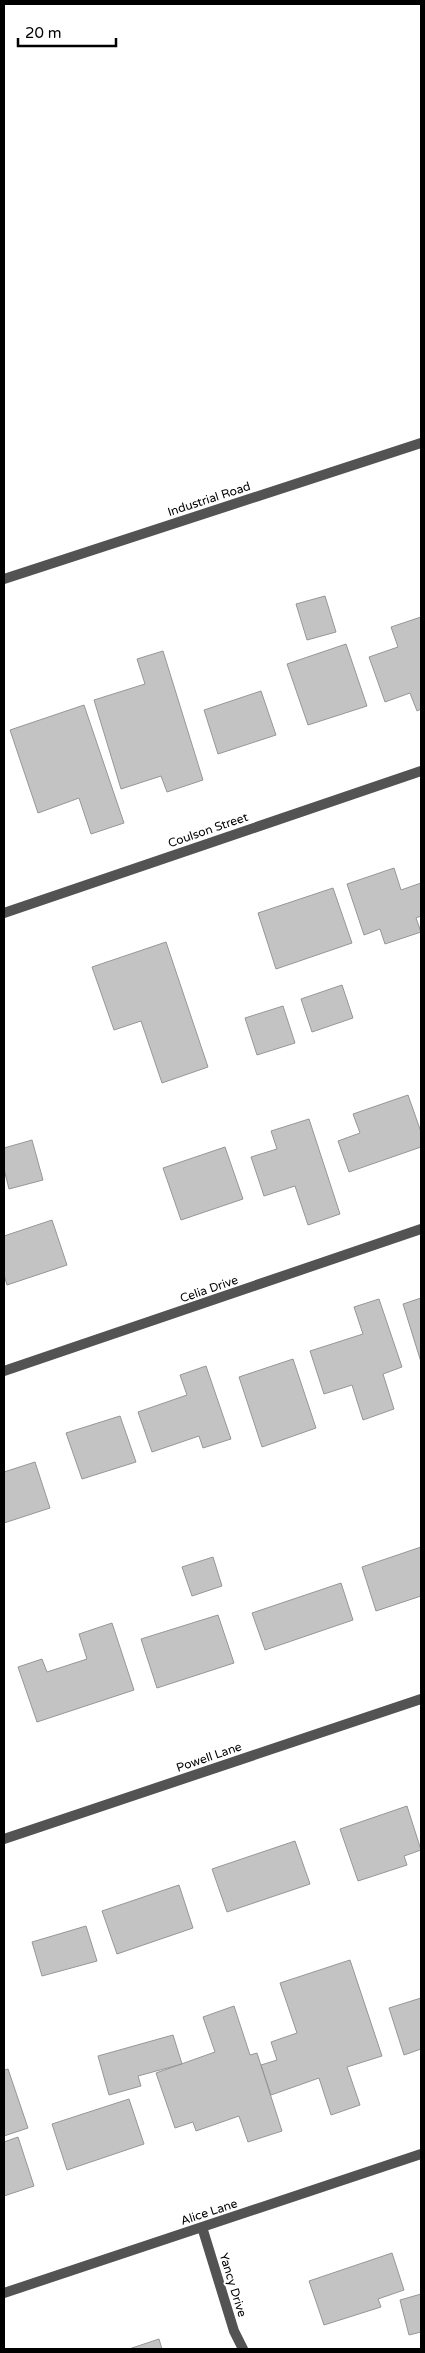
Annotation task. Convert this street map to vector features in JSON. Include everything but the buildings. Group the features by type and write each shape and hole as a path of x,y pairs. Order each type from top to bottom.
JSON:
{"street":[{"name":"Industrial Road","path":"4,579 421,443"},
{"name":"Coulson Street","path":"4,913 421,772"},
{"name":"Celia Drive","path":"4,1371 421,1229"},
{"name":"Powell Lane","path":"4,1839 421,1699"},
{"name":"Alice Lane","path":"4,2293 421,2154"},
{"name":"Yancy Drive","path":"202,2227 234,2331 243,2349"}]}
